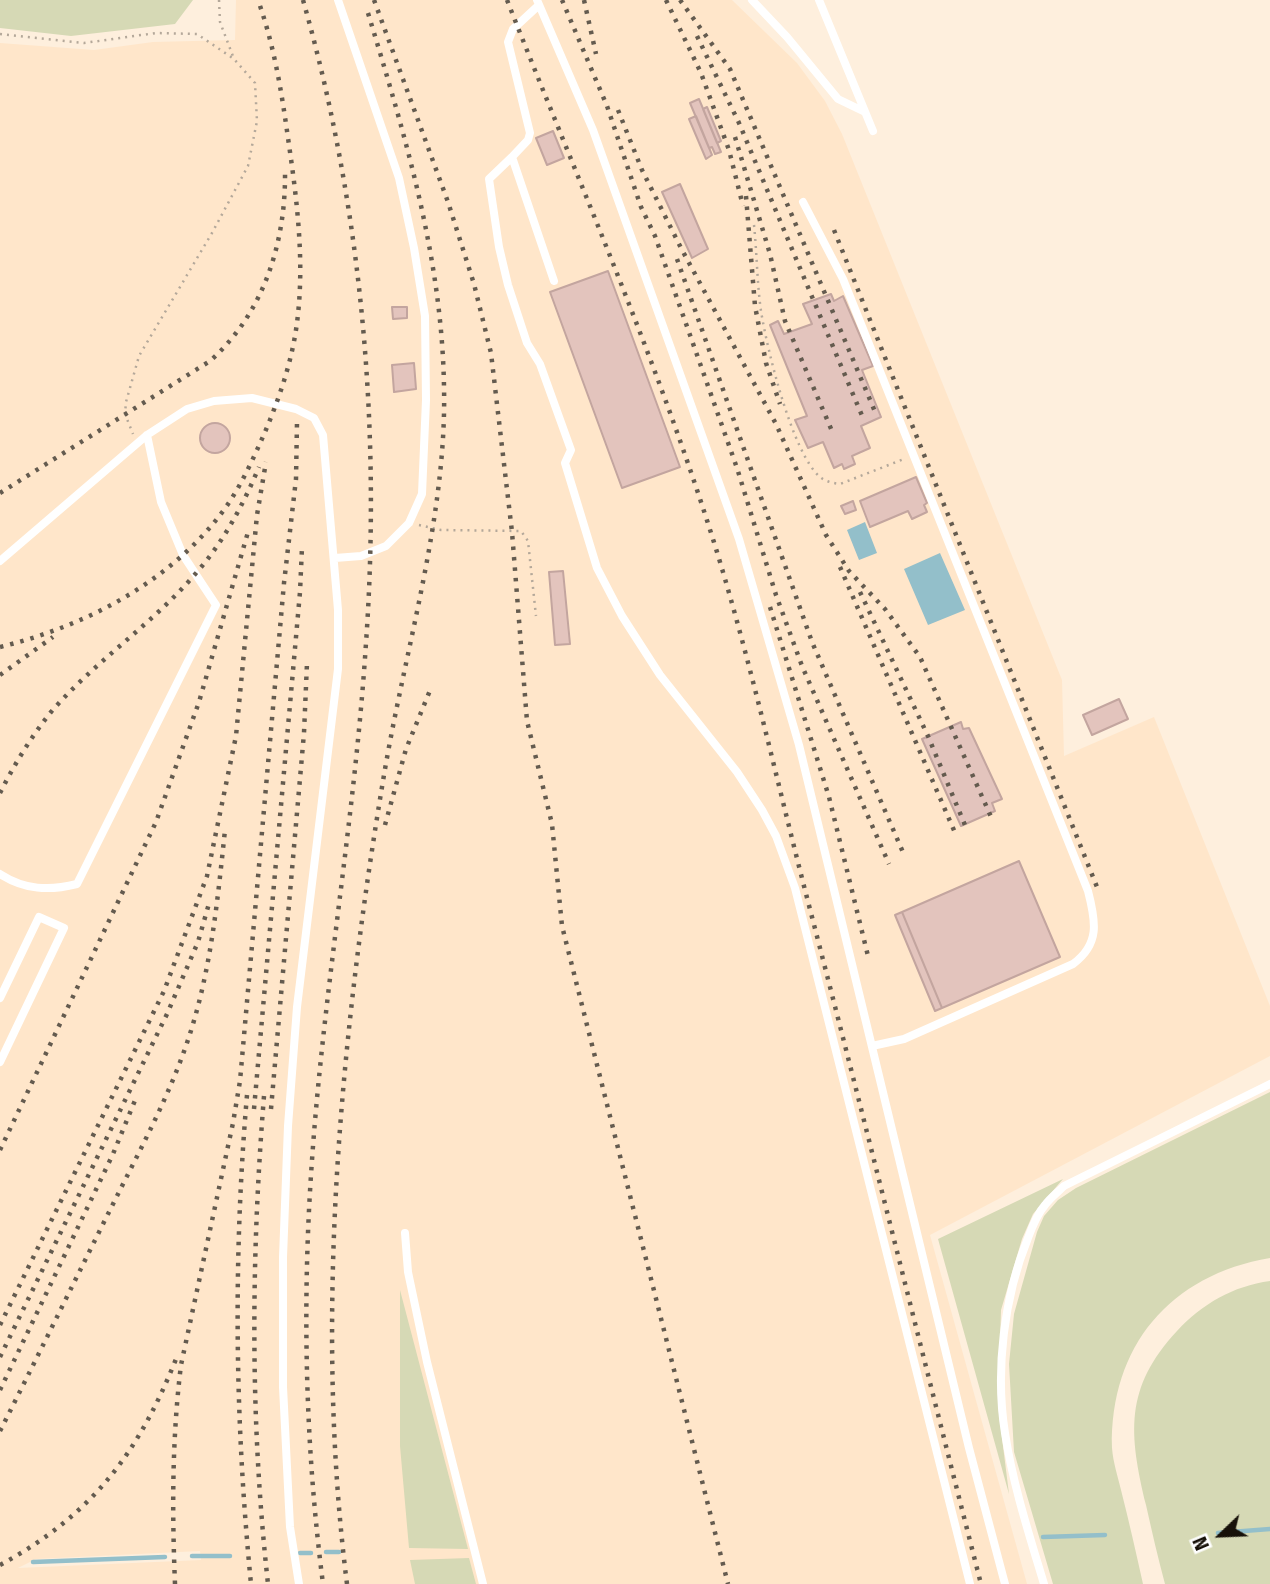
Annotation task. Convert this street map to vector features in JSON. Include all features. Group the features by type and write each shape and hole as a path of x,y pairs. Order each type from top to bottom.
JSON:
{"lane":[{"path":"335,558 361,556 386,546 409,523 422,494 426,400 425,316 399,178 338,0"},
{"path":"752,0 787,37 838,99 865,112"},
{"path":"819,0 873,131"},
{"path":"970,1584 795,888 776,836 762,810 737,772 660,675 622,616 597,568 565,463 571,450 540,364 527,343 508,285 499,247 489,179 528,140 530,133 508,42 513,29 538,2 593,130 739,540 799,745 965,1434 1005,1584"},
{"path":"512,157 554,281"},
{"path":"803,202 843,279 1088,891 1094,913 1092,943 1085,955 1073,964 904,1039 872,1046"},
{"path":"0,561 147,435 187,409 214,401 251,398 296,408 314,418 323,435 335,558 338,669 297,1007 288,1126 283,1257 285,1426 290,1527 299,1584"},
{"path":"0,874 13,882 40,889 78,884 216,606 183,555 161,502 147,435"},
{"path":"0,998 39,917 64,928 0,1062"},
{"path":"1044,1584 1021,1506 1004,1430 1002,1364 1007,1304 1034,1222 1044,1206 1064,1186 1270,1084"},
{"path":"405,1233 408,1272 427,1362 483,1584"}],"path":[{"path":"219,0 220,22 234,59"},
{"path":"0,34 84,43 156,33 197,34 234,59 255,83 257,121 248,166 212,233 139,356 125,414 136,444"},
{"path":"754,225 761,309 769,351 789,420 808,462 821,478 840,484 914,455"},
{"path":"409,523 441,530 520,531 528,541 536,616"}],"shaded area":[{"path":"236,0 732,0 797,63 825,101 842,134 1062,680 1064,756 1154,717 1270,1006 1270,1056 930,1235 1027,1584 0,1584 0,43 94,50 153,42 235,40","holes":["200,1551 201,1560 18,1568 36,1559"]}],"green space":[{"path":"0,0 193,0 175,24 71,36 0,28"},
{"path":"1270,1092 1270,1258 1234,1267 1203,1281 1176,1299 1153,1321 1135,1348 1122,1378 1114,1411 1112,1448 1143,1584 1053,1584 1014,1452 1009,1364 1014,1314 1044,1216 1058,1200 1076,1188"},
{"path":"1063,1179 1033,1214 1022,1239 1001,1310 998,1406 1009,1494 938,1239"},
{"path":"1270,1281 1270,1584 1165,1584 1136,1456 1134,1434 1139,1392 1147,1372 1160,1352 1197,1312 1231,1292"},
{"path":"400,1290 468,1549 409,1548 400,1446"},
{"path":"469,1558 476,1584 415,1584 410,1560"}],"water":[{"path":"865,522 877,553 859,560 847,530"},
{"path":"940,553 965,610 928,625 904,569"}],"building":[{"path":"699,99 721,152 715,154 712,147 709,148 690,103"},
{"path":"707,107 721,141 717,143 703,109"},
{"path":"696,116 712,155 706,159 689,119"},
{"path":"553,131 564,158 547,165 536,138"},
{"path":"680,184 708,249 692,258 662,192"},
{"path":"608,271 680,467 622,488 550,292"},
{"path":"831,294 834,301 843,296 873,366 862,370 881,417 861,426 870,448 852,456 855,464 844,469 842,464 834,468 823,442 808,448 795,420 807,416 770,325 778,321 784,334 812,324 803,304"},
{"path":"392,307 407,307 407,318 393,319"},
{"path":"414,363 416,389 394,392 392,365"},
{"path":"215,423 225,428 230,438 225,448 215,453 205,448 200,438 205,428"},
{"path":"916,477 927,503 924,505 927,512 912,519 908,511 870,527 860,501"},
{"path":"853,501 856,510 845,514 841,506"},
{"path":"563,571 570,644 555,645 549,572"},
{"path":"1119,699 1128,719 1092,735 1083,715"},
{"path":"961,722 963,729 969,728 1002,799 992,803 995,811 961,826 922,739"},
{"path":"1019,861 1060,957 942,1008 902,912"},
{"path":"902,912 942,1008 935,1011 895,915"}],"waterway":[{"path":"1218,1533 1270,1529"},
{"path":"1043,1537 1105,1535"},
{"path":"326,1552 339,1552"},
{"path":"300,1553 311,1553"},
{"path":"192,1556 230,1556"},
{"path":"33,1562 165,1557"}],"railway":[{"path":"0,647 64,627 95,613 154,578 180,557 205,533 232,498 271,418 286,374 296,329 300,293 300,251 295,187 281,90 258,0"},
{"path":"303,0 340,158 353,238 362,319 371,481 370,562 361,708 317,1095 309,1213 307,1372 312,1479 323,1584"},
{"path":"374,0 448,202 474,284 491,353 512,532 527,721 552,824 562,926 728,1584"},
{"path":"507,0 644,343 717,552 752,678 981,1584"},
{"path":"562,0 607,106 641,207 655,236 737,468 776,595 802,666 889,864"},
{"path":"584,0 596,54"},
{"path":"666,0 701,73 729,150 743,206"},
{"path":"680,0 730,69 876,414"},
{"path":"347,1584 337,1485 333,1385 336,1182 344,1080 368,879 383,781 432,535 443,436 444,387 442,339 429,244 408,151 368,13"},
{"path":"697,36 739,123 863,418"},
{"path":"618,110 642,170 776,424 826,535 849,571 885,609 920,657 992,819"},
{"path":"735,137 770,254 785,321 832,431"},
{"path":"0,493 210,361 229,342 258,299 268,275 281,224 285,171"},
{"path":"746,196 755,306 766,363 780,404"},
{"path":"834,230 1099,892"},
{"path":"677,259 812,642 905,857"},
{"path":"175,1584 173,1529 178,1392 181,1365 240,1081 284,583 296,479 297,422"},
{"path":"0,1325 164,991 207,876 236,736 257,515 266,462"},
{"path":"0,793 23,751 51,712 86,676 162,609 207,560 232,522 259,467"},
{"path":"0,1150 156,822 199,702 248,532"},
{"path":"254,1109 302,547"},
{"path":"840,567 956,835"},
{"path":"860,592 928,736 967,830"},
{"path":"770,607 829,797 868,956"},
{"path":"0,675 53,637"},
{"path":"271,1109 304,733 307,663"},
{"path":"385,825 406,749 431,688"},
{"path":"0,1431 148,1134 186,1047 205,976 214,928 225,830"},
{"path":"0,1357 167,1014 198,942 210,900"},
{"path":"247,1095 239,1218 238,1340 242,1462 251,1584"},
{"path":"264,1096 254,1340 258,1462 268,1584"},
{"path":"0,1390 113,1154 136,1098"},
{"path":"0,1565 61,1525 108,1479 145,1424 176,1359"}]}
